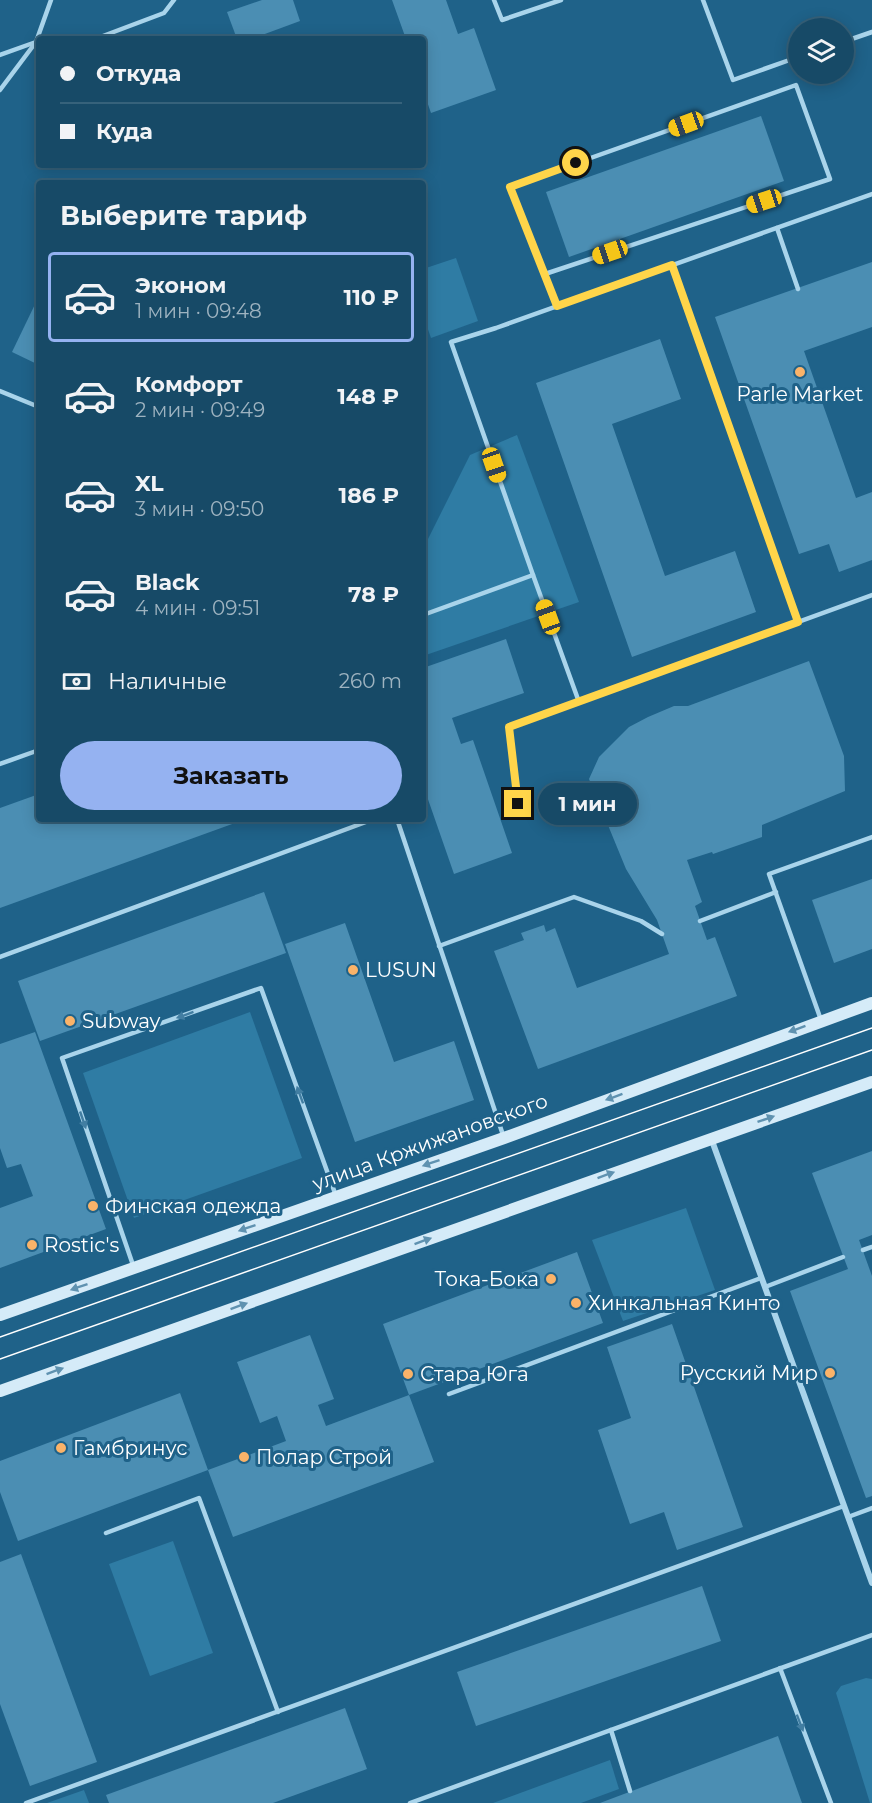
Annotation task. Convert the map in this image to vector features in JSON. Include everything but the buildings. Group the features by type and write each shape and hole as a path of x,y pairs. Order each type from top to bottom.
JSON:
{"street":[{"name":"улица Кржижановского","path":"0,1315 504,1138 872,1003"},
{"path":"0,1391 872,1082"},
{"path":"711,1138 872,1583"}],"lane":[{"path":"40,36 51,0"},
{"path":"103,36 164,13 174,0"},
{"path":"494,0 502,20 561,0"},
{"path":"703,0 733,80 788,61"},
{"path":"854,38 872,32"},
{"path":"0,55 36,43"},
{"path":"0,90 36,45"},
{"path":"545,274 830,179 796,84 510,187 557,306"},
{"path":"579,702 451,342 872,194"},
{"path":"777,228 798,288"},
{"path":"672,265 798,622"},
{"path":"0,391 36,406"},
{"path":"426,614 533,575"},
{"path":"518,804 509,727 872,595"},
{"path":"0,764 36,751"},
{"path":"0,957 366,822"},
{"path":"398,822 504,1138"},
{"path":"821,1020 769,874 872,837"},
{"path":"700,921 776,892"},
{"path":"439,946 574,897 641,921 662,934"},
{"path":"134,1268 62,1058 261,988 336,1196"},
{"path":"862,1250 872,1247"},
{"path":"765,1287 843,1257"},
{"path":"449,1394 761,1278"},
{"path":"106,1533 199,1498 278,1712"},
{"path":"26,1803 844,1506"},
{"path":"848,1517 872,1508"},
{"path":"410,1803 872,1635"},
{"path":"780,1668 831,1803"},
{"path":"611,1730 630,1791"}],"shaded area":[{"path":"456,258 478,321 431,338 426,324 426,268"},
{"path":"517,435 579,602 426,655 426,543 470,455"},
{"path":"250,1012 302,1158 134,1218 83,1073"},
{"path":"686,1208 715,1290 623,1321 592,1240"},
{"path":"173,1541 213,1653 150,1676 109,1564"},
{"path":"866,1678 872,1679 872,1803 870,1803 836,1693 841,1686"},
{"path":"610,1760 619,1789 581,1803 493,1803"},
{"path":"84,1790 89,1803 47,1803"}],"tram line":[{"path":"0,1337 872,1028"},
{"path":"0,1359 872,1050"}],"place":[{"name":"Parle Market","path":"800,372"},
{"name":"LUSUN","path":"353,970"},
{"name":"Subway","path":"70,1021"},
{"name":"Финская одежда","path":"93,1206"},
{"name":"Rostic's","path":"32,1245"},
{"name":"Тока-Бока","path":"551,1279"},
{"name":"Хинкальная Кинто","path":"576,1303"},
{"name":"Русский Мир","path":"830,1373"},
{"name":"Стара Юга","path":"408,1374"},
{"name":"Гамбринус","path":"61,1448"},
{"name":"Полар Строй","path":"244,1457"}],"route":[{"path":"518,804 509,727 798,622 672,265 557,306 510,187 576,163"}]}
